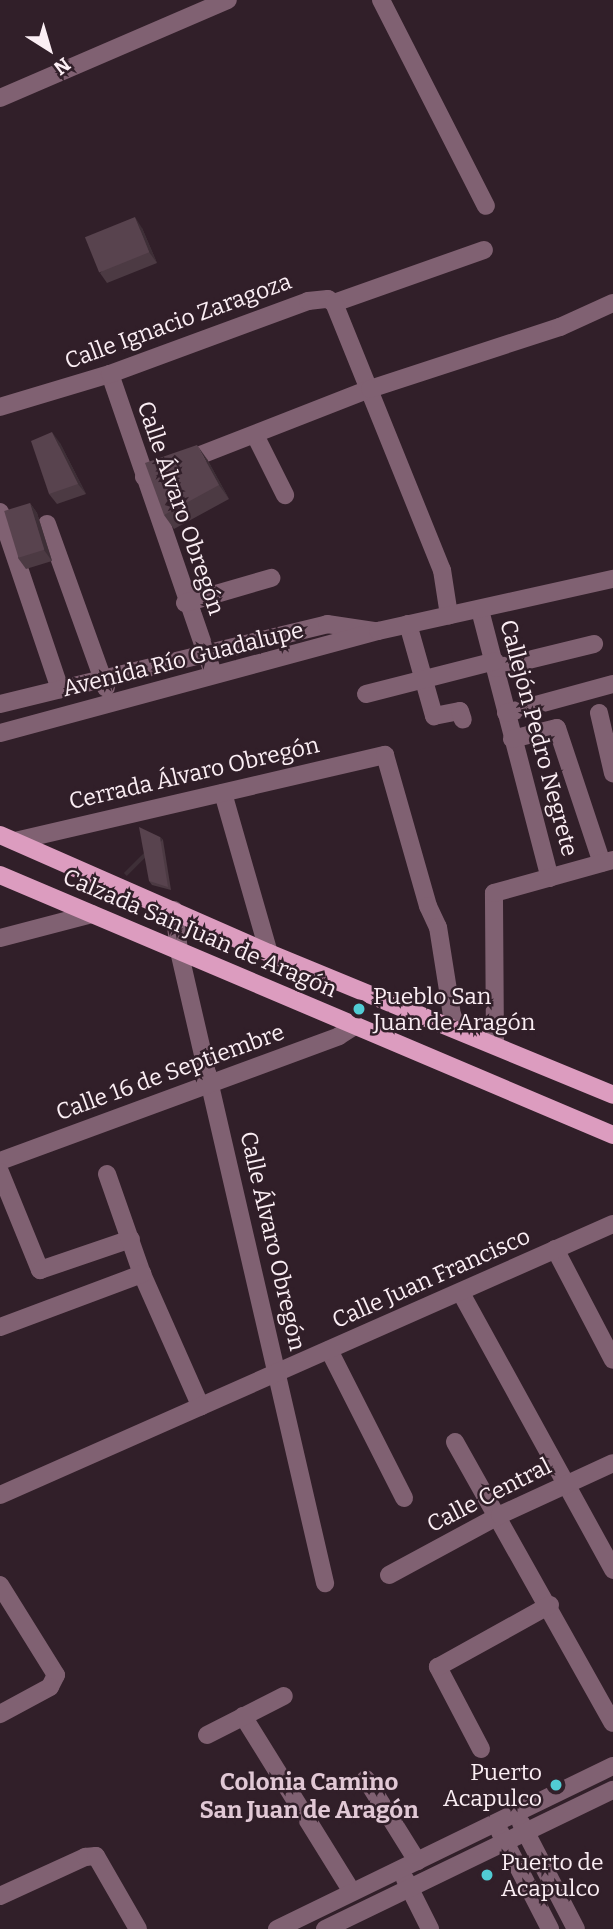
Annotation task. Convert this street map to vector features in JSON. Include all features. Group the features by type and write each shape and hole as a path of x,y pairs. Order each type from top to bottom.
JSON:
{"main road":[{"name":"Calzada San Juan de Aragón","path":"7,838 269,953 613,1095"},
{"name":"Calzada San Juan de Aragón","path":"0,875 613,1135"}],"street":[{"path":"0,98 228,0"},
{"path":"381,0 486,206"},
{"name":"Calle Ignacio Zaragoza","path":"0,407 110,373 308,300 318,298 334,303 484,250"},
{"path":"334,303 442,570 449,615"},
{"path":"144,477 256,437 370,389 522,340 613,303"},
{"name":"Calle Álvaro Obregón","path":"110,373 186,603 215,677"},
{"path":"256,437 285,495"},
{"path":"0,512 60,689"},
{"path":"47,524 102,680 112,701"},
{"path":"186,603 271,578"},
{"name":"Avenida Río Guadalupe","path":"0,733 378,631 613,579"},
{"name":"Callejón Pedro Negrete","path":"480,610 550,878 494,894 495,1045"},
{"name":"Avenida Río Guadalupe","path":"0,705 207,657 327,624 378,631"},
{"path":"408,624 434,716 460,711 463,720"},
{"path":"366,694 424,677 594,644"},
{"path":"506,713 613,684"},
{"path":"599,713 613,773"},
{"path":"512,739 557,728 608,861 550,878"},
{"name":"Cerrada Álvaro Obregón","path":"7,838 223,793 385,755 428,906 438,927 452,1015 459,1030"},
{"path":"223,793 269,953"},
{"name":"Calle Álvaro Obregón","path":"174,910 179,951 326,1583"},
{"path":"0,938 92,914"},
{"name":"Calle 16 de Septiembre","path":"0,1161 212,1084 356,1025"},
{"path":"0,1172 40,1270 131,1239"},
{"path":"107,1174 142,1274 201,1407"},
{"name":"Calle Juan Francisco","path":"0,1495 461,1293 613,1223"},
{"path":"555,1249 613,1360"},
{"path":"0,1327 142,1274"},
{"path":"461,1293 568,1483 613,1570"},
{"path":"329,1350 404,1498"},
{"path":"455,1442 500,1515 613,1723"},
{"name":"Calle Central","path":"389,1575 500,1515 613,1463"},
{"path":"0,1585 56,1675 50,1687 0,1714"},
{"path":"481,1749 438,1667 550,1605"},
{"path":"206,1735 284,1696"},
{"path":"243,1716 352,1892"},
{"path":"277,1929 516,1812 611,1772"},
{"path":"366,1779 417,1861"},
{"path":"311,1912 323,1929 613,1790"},
{"path":"516,1812 576,1929"},
{"path":"496,1822 550,1929"},
{"path":"438,1851 447,1870"},
{"path":"0,1896 85,1857 96,1856 105,1864 134,1928"},
{"path":"399,1869 430,1929"}],"building":[{"path":"135,217 149,252 99,272 85,237"},
{"path":"52,432 78,484 49,494 31,441"},
{"path":"197,445 219,485 164,515 145,463"},
{"path":"30,503 44,550 19,558 4,511"},
{"path":"139,827 160,837 168,887 149,881"}],"place":[{"name":"Pueblo San Juan de Aragón","path":"359,1009"},
{"name":"Puerto Acapulco","path":"556,1785"},
{"name":"Puerto de Acapulco","path":"487,1875"}],"district":[{"name":"Colonia Camino San Juan de Aragón","path":"309,1797"}]}
